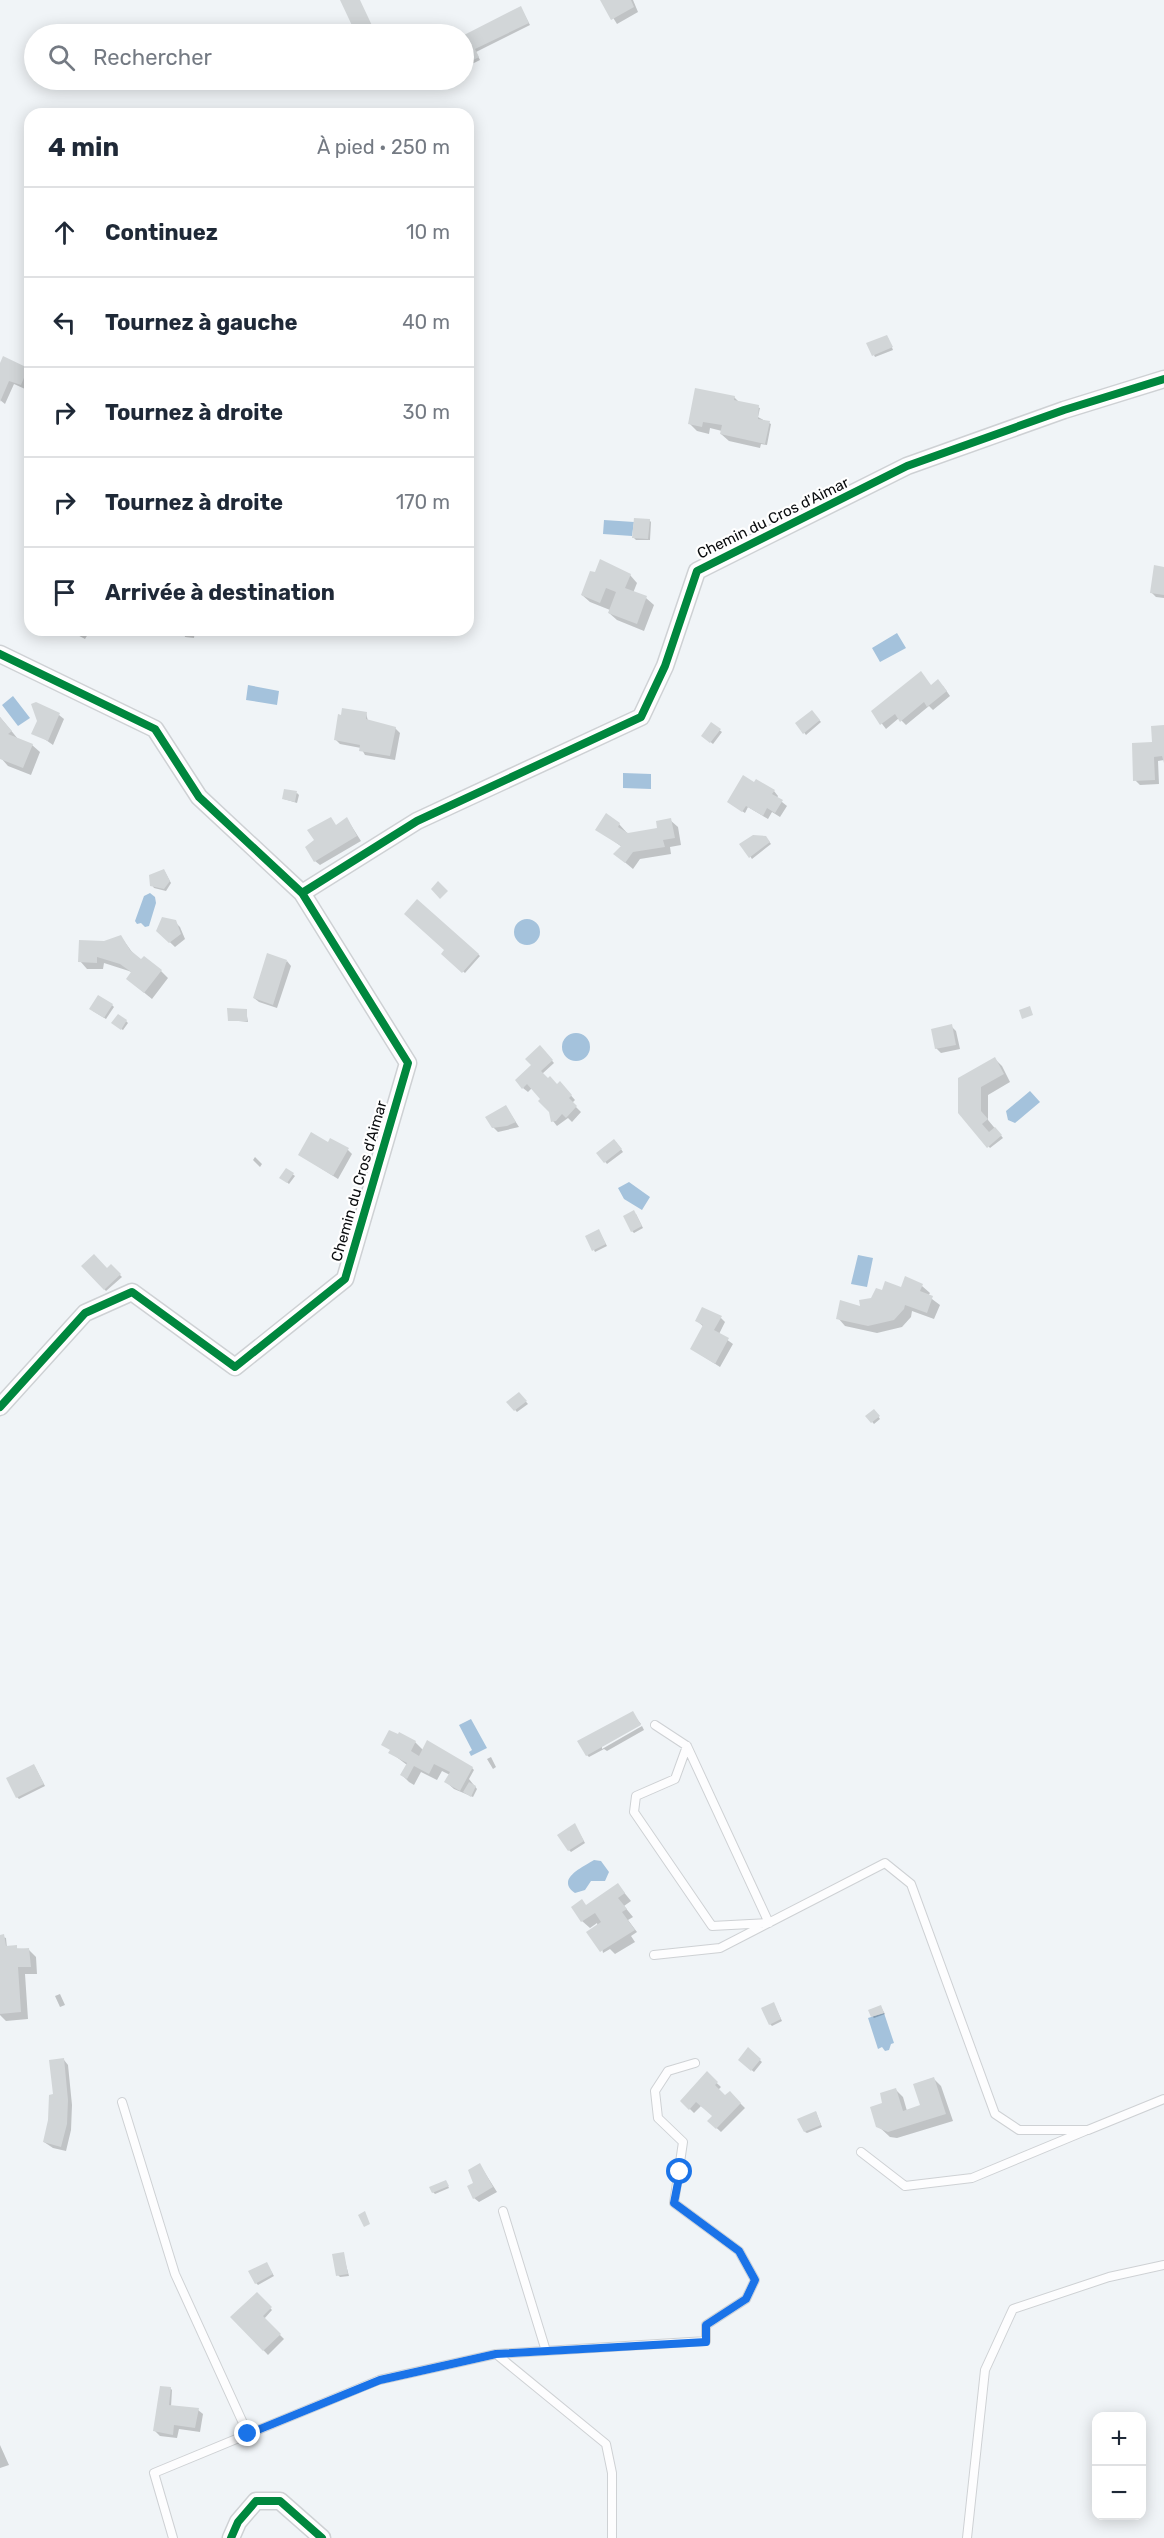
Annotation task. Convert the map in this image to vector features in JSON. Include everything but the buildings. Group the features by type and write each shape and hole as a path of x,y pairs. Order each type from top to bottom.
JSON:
{"street":[{"name":"Chemin du Cros d'Aimar","path":"302,893 417,821 641,717 665,666 696,571 907,466 1064,410 1164,379"},
{"name":"Chemin du Cros d'Aimar","path":"0,654 154,729 199,797 302,893 408,1063 345,1279 235,1367 132,1292 85,1313 0,1407"},
{"path":"231,2538 238,2522 256,2501 279,2501 322,2538"}],"lane":[{"path":"655,1725 687,1746 769,1923"},
{"path":"687,1746 675,1779 636,1796 634,1812 712,1926 769,1923"},
{"path":"654,1955 720,1948 885,1863 910,1884 994,2114 1019,2130 1088,2130"},
{"path":"173,2538 154,2473 380,2380 496,2354 706,2342 706,2325 746,2299 755,2280 739,2251 674,2203 683,2142 658,2118 655,2091 668,2071 695,2063"},
{"path":"861,2152 905,2186 972,2178 1164,2099"},
{"path":"122,2102 175,2274 248,2434"},
{"path":"503,2211 546,2351"},
{"path":"967,2538 985,2370 1013,2309 1109,2277 1164,2265"},
{"path":"496,2354 606,2444 612,2474 612,2538"}],"water":[{"path":"604,520 634,522 632,536 603,534"},
{"path":"897,633 906,648 880,662 872,648"},
{"path":"248,685 279,691 277,705 246,700"},
{"path":"13,696 30,718 18,726 2,705"},
{"path":"623,773 651,774 651,789 623,788"},
{"path":"150,893 155,897 156,903 149,926 145,927 135,921 144,896"},
{"path":"527,919 537,922 540,932 537,942 527,945 517,942 514,932 517,922"},
{"path":"576,1033 586,1037 590,1047 586,1057 576,1061 566,1057 562,1047 566,1037"},
{"path":"1030,1091 1040,1102 1015,1123 1008,1120 1006,1111"},
{"path":"629,1182 650,1197 642,1210 624,1199 618,1188"},
{"path":"858,1255 873,1258 867,1287 851,1284"},
{"path":"471,1719 487,1748 471,1756 469,1752 472,1750 459,1725"},
{"path":"594,1860 601,1861 609,1872 605,1881 591,1881 585,1890 575,1893 568,1883 569,1878"},
{"path":"884,2013 894,2043 891,2044 889,2050 885,2051 882,2047 878,2049 868,2018"}],"cycle path":[{"path":"302,893 417,821 641,717 665,666 697,571 907,466 1064,410 1164,379"},
{"path":"0,654 155,729 199,797 302,893 408,1063 345,1279 235,1367 132,1292 85,1313 0,1407"},
{"path":"231,2538 238,2522 256,2501 280,2501 322,2538"}],"route":[{"path":"248,2434 380,2380 496,2354 706,2342 706,2325 746,2299 755,2280 739,2251 674,2203 680,2172"}]}
